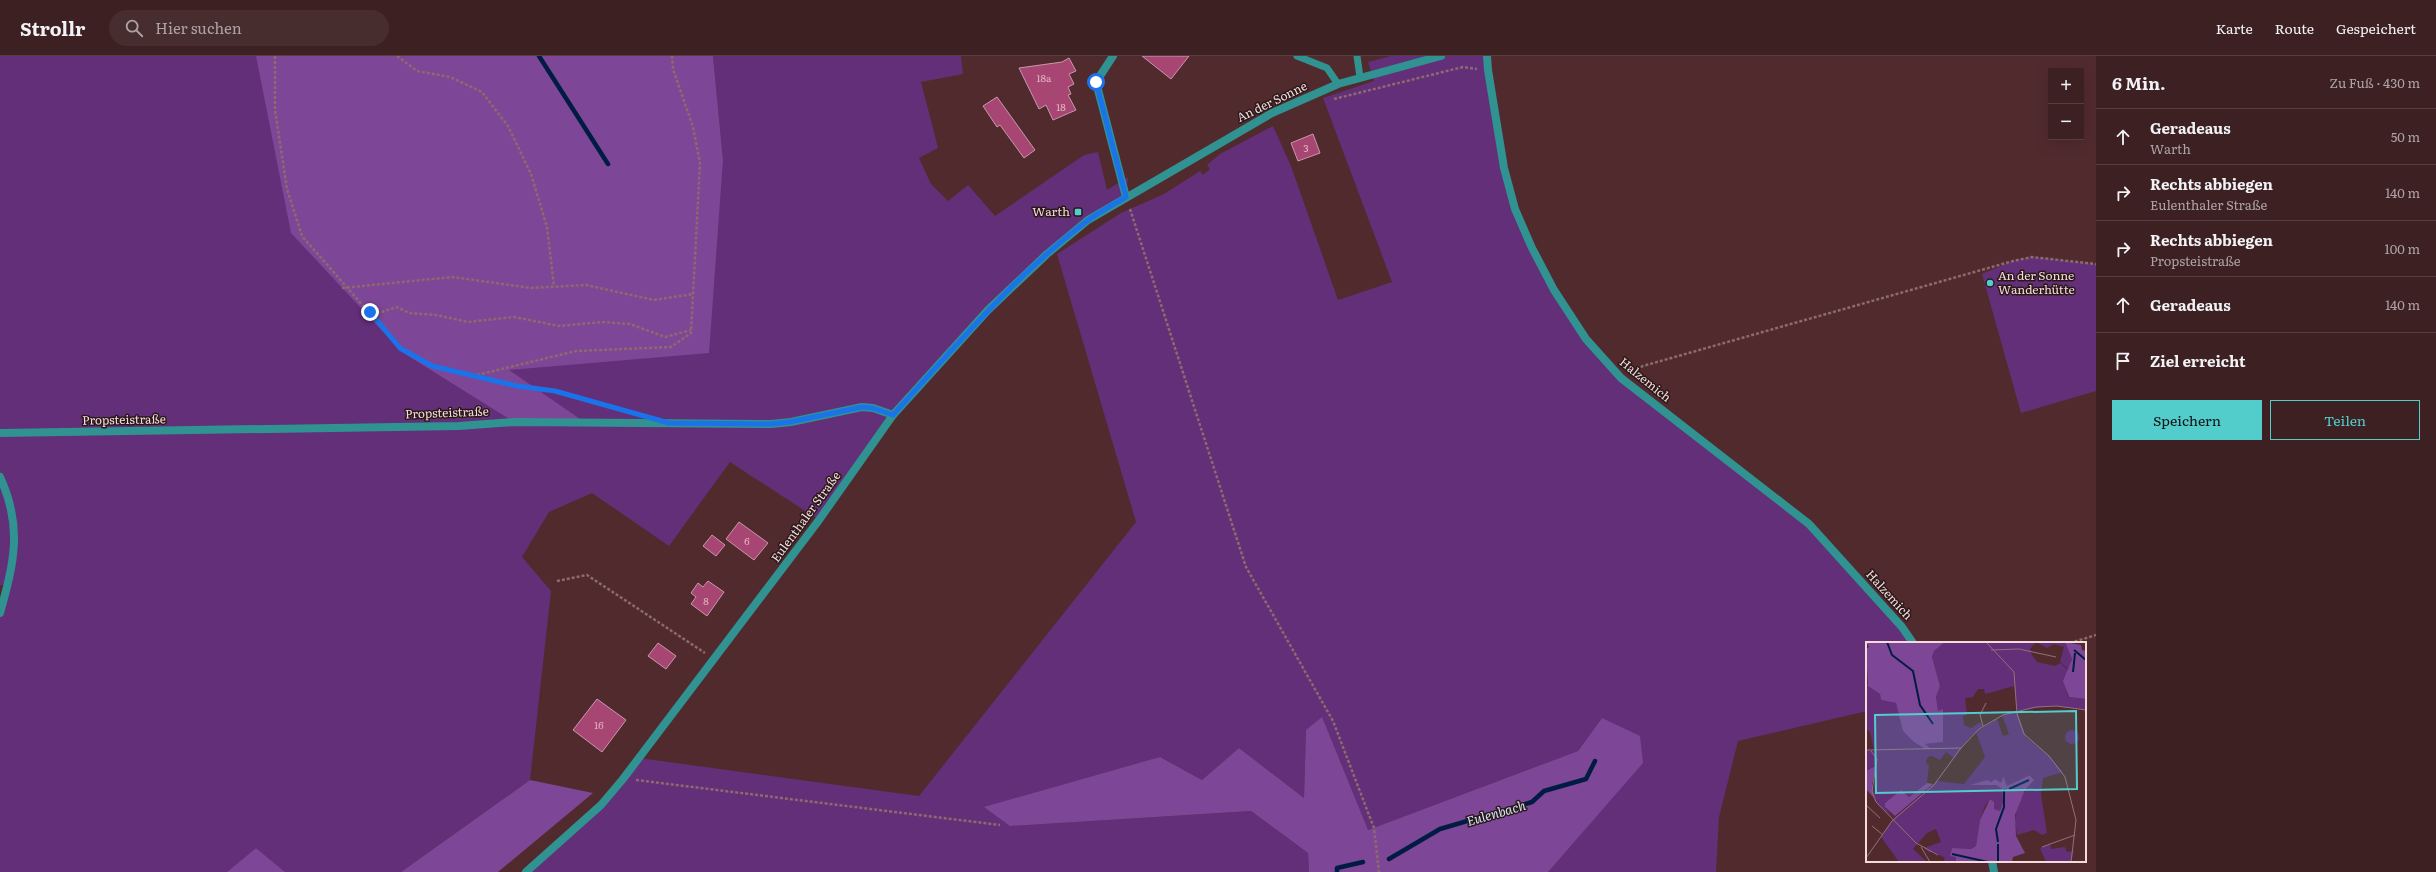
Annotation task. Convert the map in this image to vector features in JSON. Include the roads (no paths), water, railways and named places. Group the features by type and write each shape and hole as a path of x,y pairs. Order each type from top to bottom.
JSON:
{"street":[{"path":"1113,56 1096,82 1126,197"},
{"name":"An der Sonne","path":"1126,197 1272,113 1338,84 1441,56"},
{"name":"Halzemich","path":"1487,56 1504,168 1516,209 1532,248 1570,316 1602,359 1621,378 1809,524 1902,627 1912,642"},
{"name":"Eulenthaler Straße","path":"526,872 601,805 623,779 819,520 893,415 988,310 1047,254 1088,220 1126,197"},
{"name":"Propsteistraße","path":"0,433 451,426 514,422 771,424 790,422 862,407 873,408 893,415"},
{"path":"0,477 14,515 14,552 0,613"},
{"path":"1992,862 1994,872"}],"lane":[{"path":"1297,56 1327,68 1338,84"},
{"path":"1357,56 1360,77"}],"waterway":[{"path":"539,56 608,164"},
{"name":"Eulenbach","path":"1389,859 1440,829 1532,802 1544,791 1586,779 1595,761"},
{"name":"Eulenbach","path":"1337,872 1337,868 1363,862"}],"place":[{"name":"Warth","path":"1078,212"},
{"name":"An der Sonne Wanderhütte","path":"1990,283"}]}
